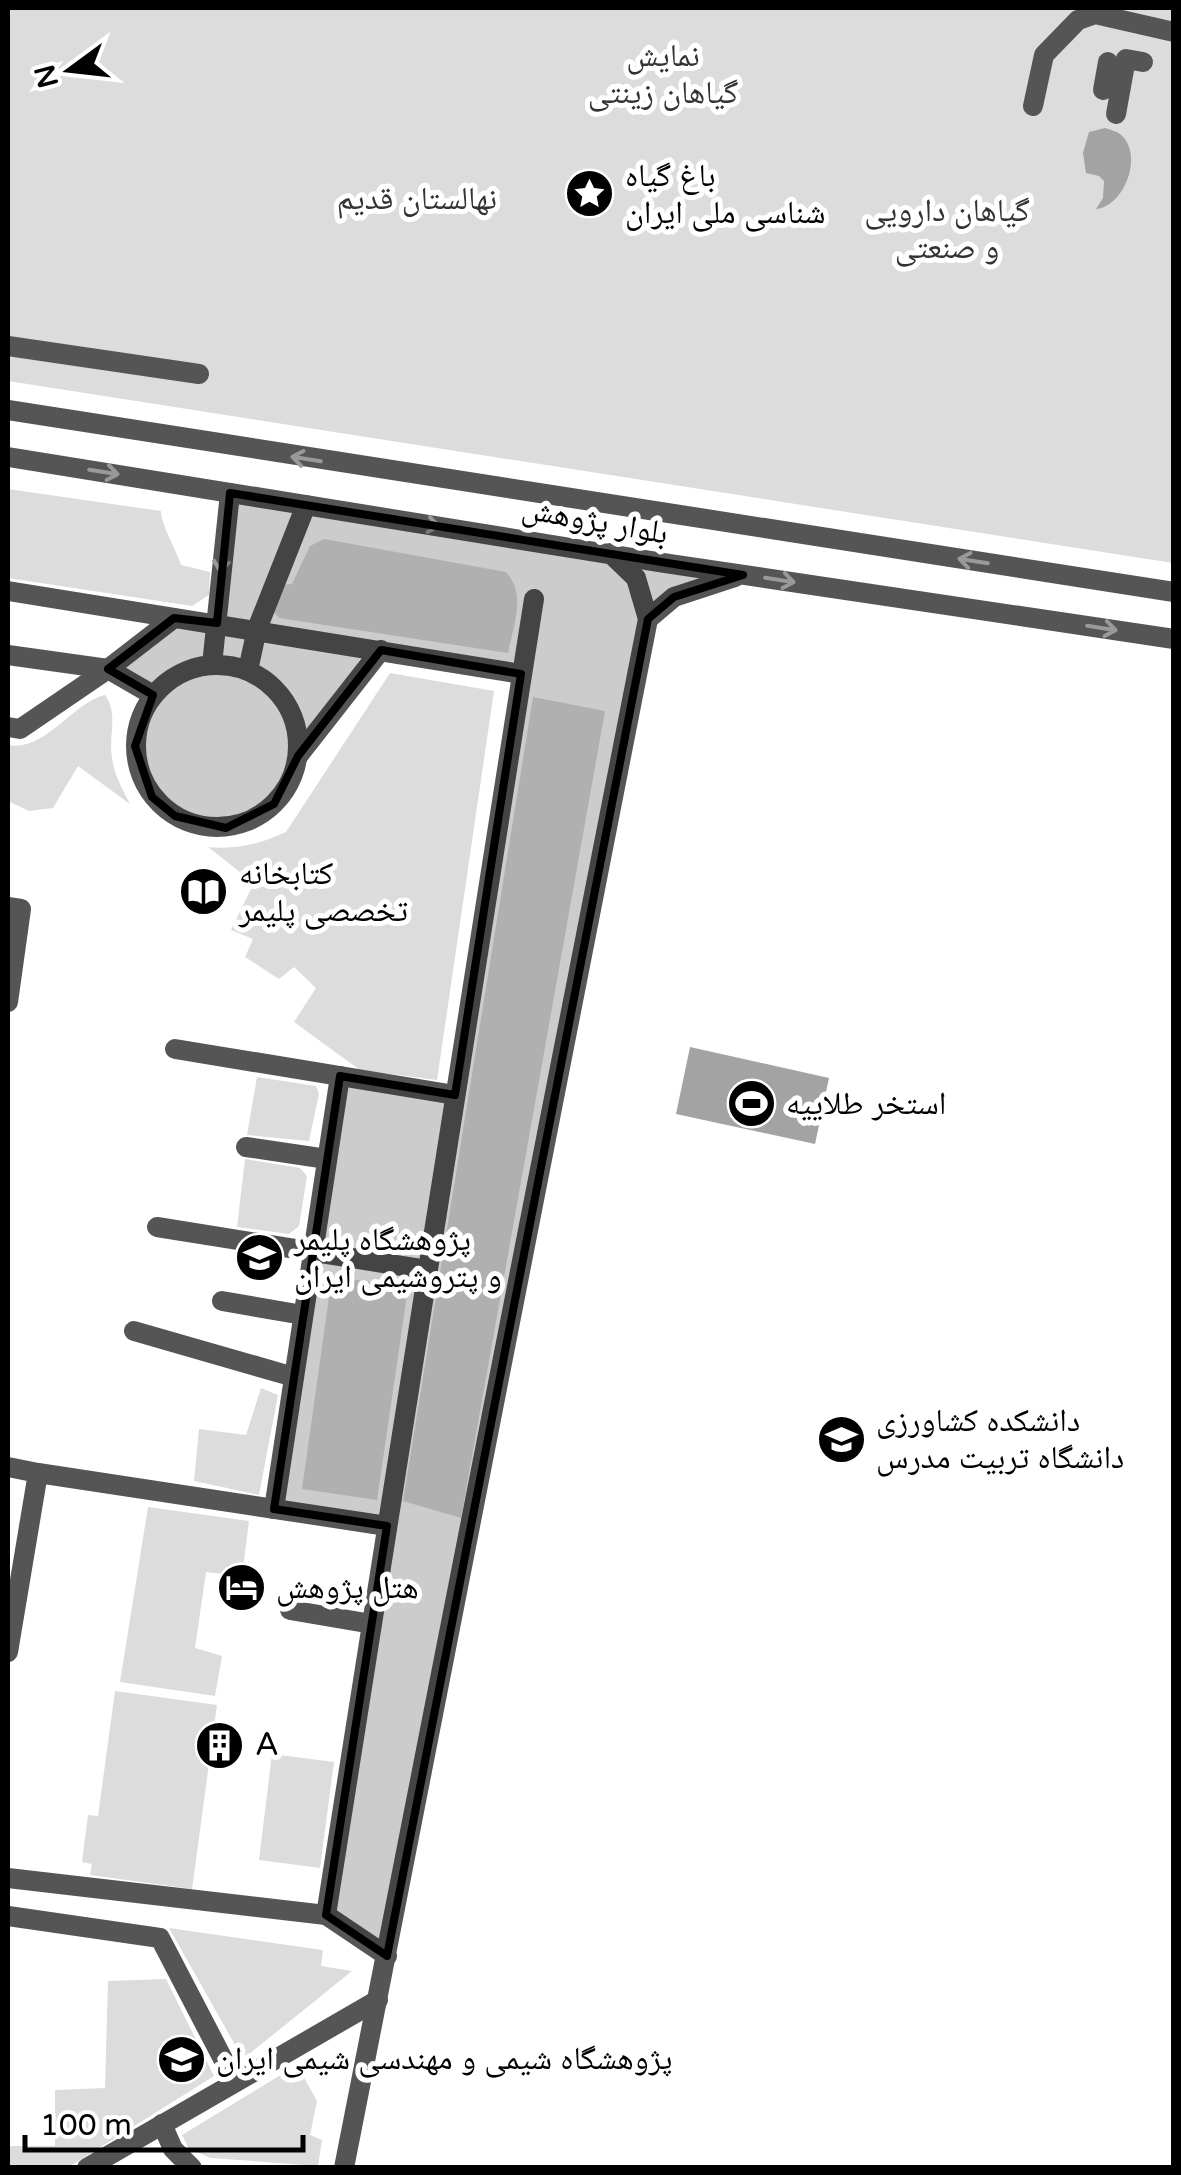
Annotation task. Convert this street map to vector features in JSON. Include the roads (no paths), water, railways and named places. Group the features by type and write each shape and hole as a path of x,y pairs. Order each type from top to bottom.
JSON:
{"street":[{"path":"1033,106 1044,55 1079,14 1174,32"},
{"path":"1116,114 1110,77 1126,59 1142,62"},
{"path":"8,346 199,374"},
{"name":"بلوار پژوهش","path":"8,410 1174,592"},
{"name":"بلوار پژوهش","path":"8,456 743,575 1174,639"},
{"path":"212,665 230,493"},
{"path":"248,670 257,629 306,506"},
{"path":"344,2168 648,619 636,578 610,553"},
{"path":"648,619 674,597 743,575"},
{"path":"8,591 521,674"},
{"path":"326,1916 534,600"},
{"path":"8,727 20,729 108,670 174,618"},
{"path":"298,756 381,650"},
{"path":"8,654 108,670 153,694"},
{"path":"223,664 248,670 270,684 288,705 297,729 298,756 290,782 274,804 252,820 226,828 198,826 175,816 152,797 139,773 135,746 140,719 153,694 172,677 196,666 223,664"},
{"path":"8,907 22,909 8,1002"},
{"path":"175,1049 455,1095"},
{"path":"274,1509 340,1076"},
{"path":"246,1147 327,1159"},
{"path":"157,1227 427,1270"},
{"path":"222,1301 303,1314"},
{"path":"134,1331 294,1376"},
{"path":"8,1467 387,1526"},
{"path":"8,1652 38,1474"},
{"path":"290,1610 372,1624"},
{"path":"8,1878 326,1916 386,1956"},
{"path":"8,1916 160,1938 235,2082"},
{"path":"86,2168 378,2000"},
{"path":"162,2124 173,2149 192,2168"}],"place":[{"name":"باغ گیاه‌ شناسی ملی ایران","path":"590,194"},
{"name":"کتابخانه تخصصی پلیمر","path":"204,892"},
{"name":"استخر طلاییه","path":"751,1104"},
{"name":"پژوهشگاه پلیمر و پتروشیمی ایران","path":"259,1258"},
{"name":"دانشکده کشاورزی دانشگاه تربیت مدرس","path":"841,1439"},
{"name":"هتل پژوهش","path":"241,1588"},
{"name":"A","path":"220,1745"},
{"name":"پژوهشگاه شیمی و مهندسی شیمی ایران","path":"181,2059"}],"park label":[{"name":"نمایش گیاهان زینتی","path":"663,74"},
{"name":"نهالستان قدیم","path":"417,199"},
{"name":"گیاهان دارویی و صنعتی","path":"947,230"}]}
